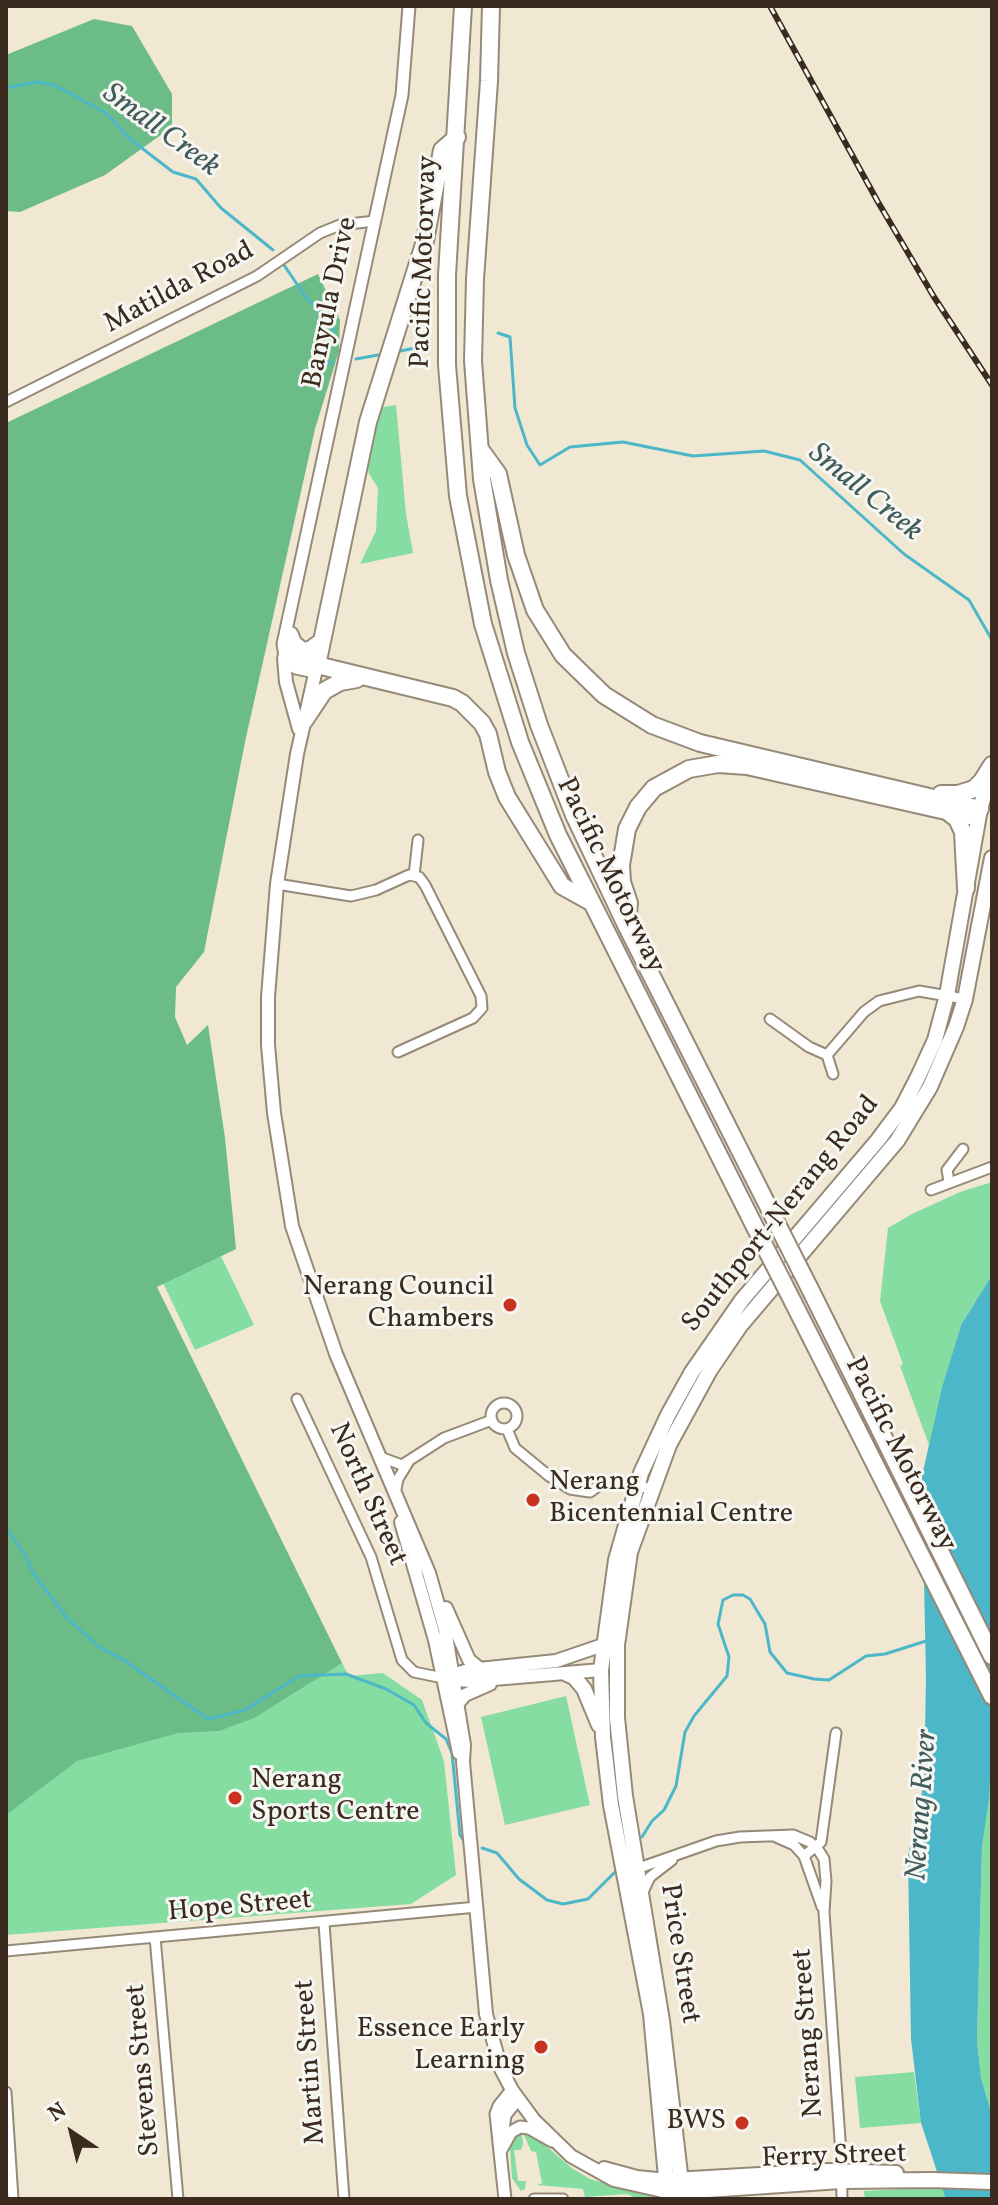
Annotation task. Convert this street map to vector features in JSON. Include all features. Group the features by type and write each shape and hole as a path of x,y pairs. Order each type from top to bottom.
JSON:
{"highway":[{"name":"Pacific Motorway","path":"463,6 448,262 450,414 463,523 483,624 502,691 539,794 589,901 992,1696"},
{"name":"Pacific Motorway","path":"491,6 489,93 475,279 473,361 479,448 499,580 524,678 574,815 627,927 992,1656"},
{"path":"457,137 442,150 425,241 379,381 357,466 316,668 453,698 473,712 488,734 497,772 515,810 562,886 589,901"},
{"path":"479,448 498,474 516,555 535,610 563,655 604,695 652,725 700,743 920,793 986,814"},
{"path":"290,635 302,651 310,650 321,642"},
{"path":"304,721 324,691 340,682 366,680"},
{"path":"627,927 629,903 622,882 621,865 627,829 638,807 654,788 689,769 718,764 747,766 948,812 986,814"},
{"path":"920,793 968,792 981,783 992,766"},
{"path":"948,812 957,819 963,832 966,888"}],"main road":[{"path":"284,658 286,682 297,717 300,741"},
{"path":"316,668 300,741 270,949 268,1045 274,1113 292,1226 336,1354 396,1498 469,1660 480,1669"},
{"name":"Southport-Nerang Road","path":"617,1718 610,1645 616,1560 636,1485 668,1415 708,1346 742,1300 902,1108 935,1040 947,995 966,888 986,814 992,766"},
{"name":"Southport-Nerang Road","path":"610,1645 630,1552 652,1489 687,1407 733,1337 897,1141 937,1072 965,999 992,858"},
{"path":"396,1498 458,1703 464,1745 463,1762"},
{"path":"429,1573 445,1629 456,1746 463,1762"},
{"path":"450,1677 480,1669 556,1661 610,1645 610,1661 601,1670 603,1737"},
{"name":"North Street","path":"450,1677 504,1679 601,1670"},
{"path":"567,1674 584,1689 603,1737"},
{"path":"458,1703 470,1692 504,1679"},
{"name":"Price Street","path":"617,1718 625,1796 662,2021 675,2190"},
{"name":"Price Street","path":"603,1737 611,1805 651,2014 675,2190"},
{"name":"Ferry Street","path":"463,1762 488,2029 496,2058 515,2095 556,2143 581,2162 618,2181 675,2190 841,2176 992,2182"},
{"path":"633,1919 632,1880 639,1868"}],"street":[{"name":"Banyula Drive","path":"284,658 283,644 290,610 402,95 409,6"},
{"name":"Matilda Road","path":"6,402 245,283 320,233 340,225 375,221"},
{"name":"Banyula Drive","path":"290,610 290,635"},
{"path":"290,635 290,648 295,657 316,668"},
{"path":"284,658 292,666 316,668"},
{"path":"414,876 418,840"},
{"path":"277,884 351,896 376,890 409,875 419,877 425,885 481,996 482,1008 473,1018 398,1052"},
{"path":"827,1055 864,1012 879,1001 919,991 965,999"},
{"path":"770,1019 809,1047 827,1055 833,1074"},
{"path":"949,1181 947,1170 963,1149"},
{"path":"931,1190 992,1167"},
{"name":"North Street","path":"297,1399 371,1557 402,1660 414,1672 450,1677"},
{"path":"500,1404 513,1407 517,1420 507,1429 500,1429 492,1420 493,1410 500,1404"},
{"path":"380,1457 398,1465 444,1438 492,1420"},
{"path":"507,1429 515,1448 570,1489 590,1492 601,1484 616,1481 652,1489"},
{"path":"396,1498 398,1479 409,1461"},
{"name":"Nerang Street","path":"836,1733 823,1832 817,1848 824,1859 826,1881 824,1912 842,2199"},
{"path":"639,1868 716,1841 757,1835 793,1835 817,1848 804,1856 785,1840 757,1835"},
{"path":"643,1893 650,1877 685,1852"},
{"name":"Nerang Street","path":"804,1856 824,1912"},
{"name":"Hope Street","path":"6,1951 477,1907"},
{"name":"Martin Street","path":"324,1923 344,2199"},
{"name":"Stevens Street","path":"155,1937 178,2199"},
{"path":"6,2092 13,2199"},
{"path":"505,2199 497,2112 515,2095"},
{"path":"501,2151 511,2132 520,2127 529,2128 556,2143"},
{"path":"534,2199 563,2199"}],"green space":[{"path":"94,19 132,26 172,94 172,127 105,175 20,212 6,211 6,55"},
{"path":"318,274 340,320 339,351 315,429 245,742 204,952 176,987 175,1017 187,1045 208,1025 225,1138 236,1249 157,1287 342,1663 254,1718 219,1731 178,1733 77,1761 6,1815 6,423"},
{"path":"396,405 406,514 413,553 360,564 376,531 378,488 369,474 365,452 378,408"},
{"path":"992,1182 992,1275 961,1325 929,1445 880,1301 888,1228 960,1192"},
{"path":"221,1256 254,1325 195,1350 163,1283"},
{"name":"Nerang Sports Centre","path":"342,1663 349,1676 383,1673 422,1700 444,1761 456,1875 411,1904 6,1935 6,1812 68,1758 265,1677"},
{"path":"566,1696 590,1805 505,1825 481,1717"},
{"path":"992,1742 992,2115 981,2078 977,2041 982,1846"},
{"path":"914,2072 921,2123 860,2128 855,2077"},
{"path":"521,2131 532,2134 573,2169 590,2179 653,2199 638,2199 627,2194 585,2197 583,2189 537,2185 542,2183 536,2152 531,2151 524,2135 521,2150 514,2150 518,2181 526,2181 525,2189 521,2191 512,2178 510,2148 513,2138"},
{"path":"943,2187 946,2199 865,2199 864,2191"}],"water":[{"name":"Nerang River","path":"992,1275 992,1738 989,1798 982,1846 977,2041 981,2078 992,2115 992,2199 946,2199 921,2123 911,2039 908,1856 924,1783 926,1679 922,1476 942,1387 961,1325"}],"waterway":[{"name":"Small Creek","path":"6,88 37,82 54,85 106,113 130,139 173,172 196,179 221,208 273,250"},
{"name":"Small Creek","path":"284,265 305,296 333,326 333,339 328,344 325,364 332,362"},
{"name":"Small Creek","path":"498,333 510,337 515,408 527,445 540,465 570,447 623,442 693,456 764,451 800,460 904,554 969,600 992,640"},
{"name":"Small Creek","path":"400,351 421,347"},
{"name":"Small Creek","path":"356,359 378,355"},
{"path":"6,1528 25,1555 33,1573 68,1619 98,1646 125,1661 208,1719 245,1710 299,1676 346,1674 386,1689 414,1705 426,1723 446,1739 452,1753 460,1835 464,1841"},
{"path":"642,1837 664,1810 676,1786 685,1732 727,1676 729,1657 718,1624 723,1600 733,1595 750,1599 765,1624 770,1652 787,1673 814,1679 829,1680 866,1656 885,1654 926,1641"},
{"path":"482,1848 497,1853 519,1879 547,1900 563,1904 588,1899 615,1872"}],"railway":[{"path":"770,6 878,202 934,297 992,385"}],"place":[{"name":"Nerang Council Chambers","path":"510,1305"},
{"name":"Nerang Bicentennial Centre","path":"533,1500"},
{"name":"Nerang Sports Centre","path":"235,1798"},
{"name":"Essence Early Learning","path":"541,2047"},
{"name":"BWS","path":"742,2123"}]}
